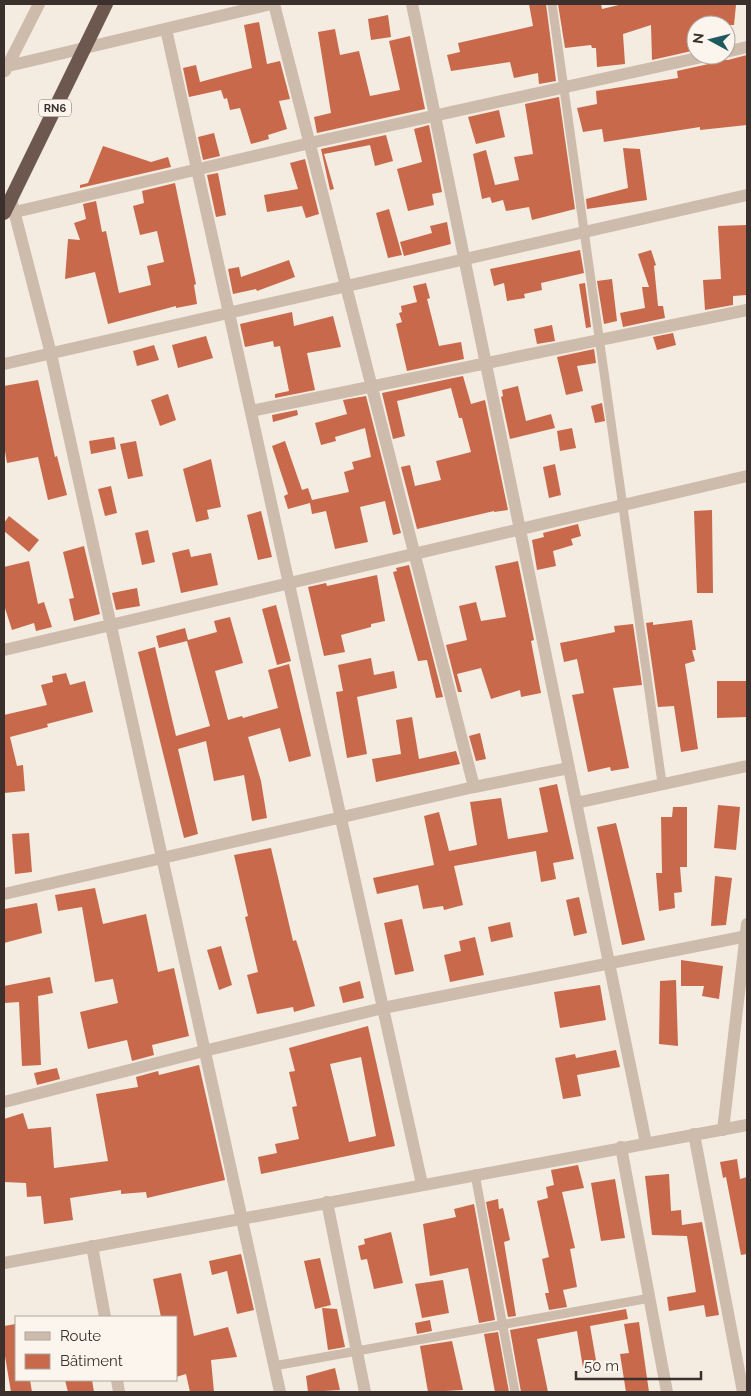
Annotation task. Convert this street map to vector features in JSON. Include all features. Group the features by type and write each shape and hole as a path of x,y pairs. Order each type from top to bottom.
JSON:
{"highway":[{"name":"RN6","path":"10,208 106,4"}],"street":[{"path":"5,69 39,4"},
{"path":"5,69 272,4 310,143 474,787"},
{"path":"412,4 646,1142"},
{"path":"166,29 422,1184"},
{"path":"280,1392 109,625 51,354 10,208 197,170 310,143 686,61"},
{"path":"4,364 747,195"},
{"path":"251,411 747,310"},
{"path":"4,650 414,552 747,476"},
{"path":"576,803 747,766"},
{"path":"4,894 474,787 569,768"},
{"path":"4,1102 383,1008 609,963 747,932 723,1130"},
{"path":"4,1263 646,1142 747,1125"},
{"path":"694,1134 743,1392"},
{"path":"621,1147 668,1392"},
{"path":"328,1202 365,1392"},
{"path":"92,1246 105,1316"}],"lane":[{"path":"552,4 662,784"},
{"path":"475,1174 515,1392"},
{"path":"274,1366 357,1353 650,1298"}],"building":[{"path":"529,4 546,4 556,81 539,84 538,73 514,78 510,62 451,71 447,55 460,52 458,43 533,26"},
{"path":"558,4 601,4 602,9 623,4 736,5 735,15 686,15 686,52 652,60 651,25 623,34 625,64 597,67 596,48 592,48 591,45 565,48"},
{"path":"388,15 391,37 371,40 368,19"},
{"path":"259,22 267,64 280,61 290,99 279,101 287,129 268,135 269,139 251,144 240,108 230,110 227,98 224,99 221,90 189,97 183,68 196,65 200,82 252,68 244,25"},
{"path":"335,29 340,55 359,51 370,96 400,90 389,41 410,36 425,109 317,133 314,117 331,113 318,32"},
{"path":"747,55 747,125 700,130 700,127 604,142 602,129 583,132 577,108 597,104 596,91 678,78 677,71 704,65 736,65 736,58"},
{"path":"559,97 575,209 532,220 529,207 506,211 503,200 492,203 490,197 482,199 473,154 486,150 495,185 519,180 514,157 533,154 525,104"},
{"path":"499,110 505,137 476,144 468,117"},
{"path":"429,125 442,192 432,194 434,205 408,211 397,169 422,162 414,129"},
{"path":"214,133 220,156 203,160 198,137"},
{"path":"386,135 393,161 375,166 370,145 324,154 334,189 330,190 321,149"},
{"path":"103,146 151,162 168,157 171,167 80,188 80,185 88,183"},
{"path":"623,148 640,149 647,200 587,209 586,199 628,188"},
{"path":"305,159 319,214 306,218 302,206 267,212 264,195 298,189 290,163"},
{"path":"218,173 226,215 216,217 207,175"},
{"path":"175,183 196,284 194,285 197,304 176,308 176,306 108,324 95,272 65,279 68,239 80,240 74,223 86,219 83,204 96,201 102,232 106,231 119,293 151,285 147,266 164,262 157,231 140,235 133,206 144,203 142,191"},
{"path":"389,209 402,255 388,258 376,213"},
{"path":"447,222 451,244 404,256 400,242 432,233 430,226"},
{"path":"747,225 747,295 733,296 733,305 705,310 703,280 721,279 718,226"},
{"path":"580,250 584,273 541,283 542,290 524,294 525,298 507,301 504,283 494,286 490,269"},
{"path":"651,250 656,265 654,266 658,306 663,306 665,318 623,327 620,313 645,308 642,287 649,287 638,254"},
{"path":"289,260 295,277 257,291 256,289 233,294 228,269 239,267 241,277"},
{"path":"612,279 617,321 604,324 597,281"},
{"path":"426,283 430,298 427,299 439,346 461,342 464,359 407,371 396,324 402,322 399,313 402,312 401,306 417,302 413,286"},
{"path":"585,283 591,327 586,328 579,284"},
{"path":"292,312 294,326 333,316 341,347 307,353 315,390 275,398 275,394 289,391 280,346 274,347 273,341 245,347 240,324"},
{"path":"552,325 555,341 537,344 534,329"},
{"path":"673,333 676,345 657,350 653,337"},
{"path":"206,336 213,358 178,368 172,345"},
{"path":"154,345 159,360 137,366 133,351"},
{"path":"594,349 596,363 577,366 583,391 566,395 557,357"},
{"path":"463,376 471,404 485,400 508,510 494,511 417,529 401,467 410,465 415,486 441,480 436,461 471,452 462,418 459,418 451,388 397,401 405,436 393,439 382,393"},
{"path":"38,380 55,457 57,456 67,495 48,500 38,457 7,463 4,445 4,386"},
{"path":"518,386 526,421 551,414 555,428 510,439 501,397 503,396 502,390"},
{"path":"168,394 176,420 160,426 151,400"},
{"path":"366,396 401,533 393,535 385,501 360,507 368,542 335,549 326,511 312,514 310,503 288,509 284,496 288,494 272,446 285,441 302,490 308,488 312,500 349,492 344,472 354,469 352,462 371,457 365,428 335,437 336,441 321,445 315,423 347,414 343,400"},
{"path":"602,403 605,421 595,423 591,406"},
{"path":"297,410 298,415 273,422 272,415"},
{"path":"572,428 576,448 560,451 557,431"},
{"path":"114,437 116,449 91,454 89,441"},
{"path":"136,441 143,476 128,479 120,444"},
{"path":"211,459 221,507 207,510 209,519 196,522 183,469"},
{"path":"555,464 561,495 549,498 543,467"},
{"path":"111,486 117,513 105,516 98,489"},
{"path":"712,510 713,593 697,593 694,511"},
{"path":"261,511 272,557 258,560 247,515"},
{"path":"9,516 39,540 29,552 4,531 4,523"},
{"path":"578,524 581,536 571,539 573,545 553,551 556,566 537,570 532,540 544,537 543,533"},
{"path":"148,530 155,562 142,565 135,533"},
{"path":"84,546 100,614 74,621 69,599 74,598 63,552"},
{"path":"189,549 191,557 211,553 218,585 181,593 172,553"},
{"path":"29,561 38,604 44,602 52,627 36,631 34,623 12,630 4,605 4,567"},
{"path":"518,561 534,640 531,641 541,693 521,697 520,690 491,699 481,668 457,674 462,692 458,692 446,645 467,640 459,606 476,602 481,621 506,617 495,566"},
{"path":"409,565 443,697 436,698 427,660 418,661 393,572 397,571 396,568"},
{"path":"377,575 385,621 341,635 345,652 324,656 308,587 326,583 327,586"},
{"path":"137,588 140,606 116,610 112,593"},
{"path":"276,605 291,661 277,665 262,609"},
{"path":"230,617 243,663 215,671 228,720 242,716 243,718 278,708 268,670 289,664 311,756 289,762 280,728 248,737 261,781 267,818 252,821 244,775 214,781 206,741 178,749 198,834 184,838 138,652 155,647 176,736 210,726 187,641 159,648 156,636 185,628 188,640 217,632 214,621"},
{"path":"692,620 696,650 692,650 695,661 685,664 698,749 681,752 674,706 658,707 646,623 653,622 653,625"},
{"path":"633,624 642,685 613,688 629,768 611,771 610,767 588,772 572,695 584,693 577,659 564,662 560,643 615,632 614,626"},
{"path":"371,658 374,675 394,671 397,688 357,697 367,754 347,758 336,692 343,691 338,665"},
{"path":"66,673 70,685 85,681 93,712 47,724 48,727 10,737 17,766 23,765 25,791 4,793 4,715 47,705 41,685 53,682 52,676"},
{"path":"717,681 747,681 747,717 717,718"},
{"path":"412,717 419,759 456,751 460,764 376,782 372,759 401,754 396,720"},
{"path":"480,733 486,759 476,761 469,736"},
{"path":"557,784 574,859 553,863 556,879 541,882 536,851 454,866 463,905 444,910 443,906 423,909 418,885 377,894 373,878 434,865 424,816 439,812 449,851 477,845 470,802 501,798 508,839 548,832 539,788"},
{"path":"718,805 740,807 736,850 714,848"},
{"path":"673,807 687,807 687,867 680,867 682,892 674,893 675,908 659,911 656,873 662,873 661,817 672,817"},
{"path":"616,823 645,940 622,945 597,827"},
{"path":"29,833 32,872 15,874 12,834"},
{"path":"271,848 293,941 296,940 315,1006 294,1012 293,1007 257,1014 247,975 258,972 245,917 248,916 234,855"},
{"path":"715,876 732,878 726,925 711,926"},
{"path":"95,888 103,924 146,914 158,972 174,968 189,1036 152,1045 154,1055 132,1061 127,1040 88,1049 80,1012 118,1003 113,979 95,982 82,907 58,911 55,895"},
{"path":"579,897 587,933 574,936 566,900"},
{"path":"37,903 42,933 4,943 4,909"},
{"path":"402,919 414,971 395,975 384,923"},
{"path":"510,922 513,937 491,942 488,927"},
{"path":"475,937 484,975 450,982 444,955 461,951 459,941"},
{"path":"221,946 232,985 219,990 207,950"},
{"path":"681,960 723,966 719,999 702,996 704,986 681,986"},
{"path":"50,977 53,993 38,996 41,1065 22,1066 19,1002 4,1003 4,986"},
{"path":"676,980 678,1046 659,1044 660,981"},
{"path":"360,981 364,998 343,1003 339,987"},
{"path":"600,985 606,1020 560,1028 554,992"},
{"path":"368,1026 395,1146 261,1174 258,1157 277,1153 275,1144 299,1139 292,1107 297,1106 289,1072 295,1071 289,1048","holes":["361,1057 376,1136 349,1142 330,1064"]},
{"path":"616,1050 620,1067 577,1075 581,1096 563,1099 555,1058 575,1054 576,1058"},
{"path":"199,1065 225,1180 147,1198 146,1192 121,1194 121,1190 70,1198 73,1220 44,1224 41,1196 27,1197 26,1183 4,1182 4,1119 23,1113 28,1129 51,1127 54,1168 108,1161 96,1094 138,1087 136,1077 158,1071 159,1075"},
{"path":"57,1068 60,1079 37,1085 34,1073"},
{"path":"737,1159 740,1179 747,1177 747,1254 741,1255 726,1177 723,1178 720,1162"},
{"path":"578,1165 584,1188 562,1192 575,1248 570,1249 577,1287 563,1290 567,1307 549,1310 545,1293 549,1293 542,1259 549,1257 537,1201 548,1198 546,1187 554,1185 551,1170"},
{"path":"669,1174 671,1211 681,1210 682,1225 702,1222 719,1315 706,1317 704,1305 669,1311 667,1297 696,1292 687,1236 652,1235 645,1176"},
{"path":"615,1179 625,1238 601,1241 591,1183"},
{"path":"498,1199 499,1209 503,1208 510,1240 504,1242 516,1316 508,1317 486,1202"},
{"path":"474,1204 495,1320 479,1323 468,1268 430,1276 423,1224 456,1217 454,1209"},
{"path":"391,1232 403,1283 374,1289 367,1259 361,1260 358,1246 365,1244 364,1239"},
{"path":"241,1254 254,1310 237,1314 227,1271 212,1275 209,1261"},
{"path":"320,1258 331,1305 315,1309 304,1261"},
{"path":"181,1273 194,1336 228,1327 237,1357 211,1360 214,1392 190,1392 186,1374 178,1376 178,1316 161,1316 153,1279"},
{"path":"443,1280 449,1313 422,1318 415,1284"},
{"path":"322,1308 337,1309 345,1347 328,1350"},
{"path":"626,1309 628,1319 590,1326 597,1366 583,1368 577,1331 537,1339 548,1392 521,1392 510,1330"},
{"path":"430,1320 432,1331 417,1334 415,1323"},
{"path":"639,1322 649,1392 626,1392 620,1354 629,1353 624,1324"},
{"path":"15,1324 15,1381 30,1381 32,1392 11,1392 4,1350 4,1326"},
{"path":"498,1332 509,1392 495,1392 484,1334"},
{"path":"452,1341 463,1390 428,1392 420,1346"},
{"path":"335,1368 340,1390 308,1392 306,1376"},
{"path":"65,1381 92,1381 94,1392 68,1392"}]}
